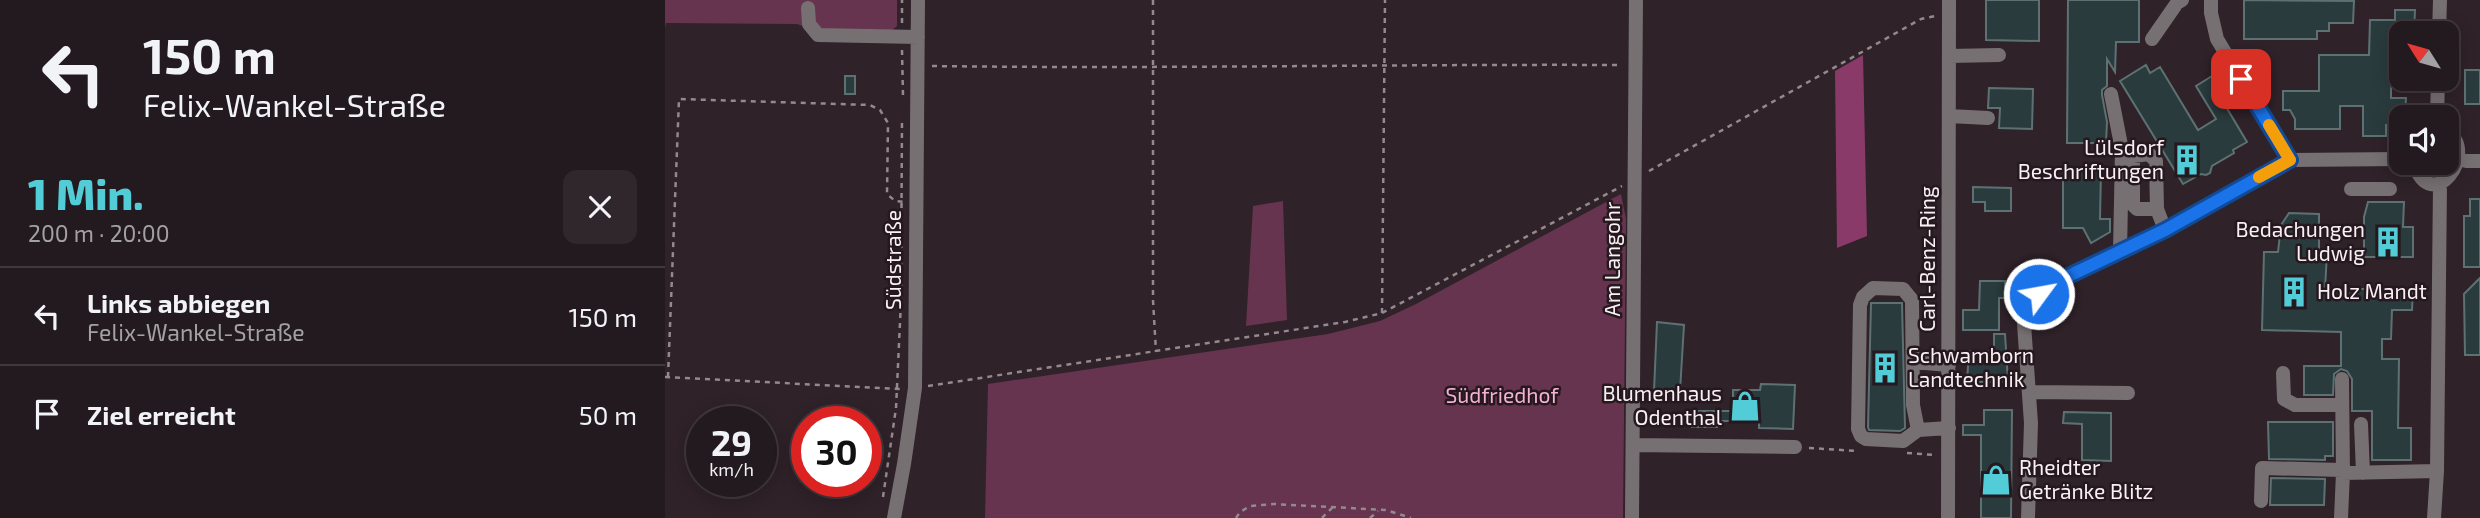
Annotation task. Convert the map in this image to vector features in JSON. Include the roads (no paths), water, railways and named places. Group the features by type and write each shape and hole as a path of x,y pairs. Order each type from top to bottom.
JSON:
{"street":[{"name":"Südstraße","path":"894,518 905,464 915,388 908,202 918,65 918,0"},
{"name":"Am Langohr","path":"1632,518 1636,0"},
{"name":"Carl-Benz-Ring","path":"1948,518 1949,0"},
{"path":"2153,39 2177,3 2182,0"},
{"path":"2211,0 2217,39 2290,160"},
{"path":"2439,0 2439,21"},
{"path":"808,8 809,24 818,35 918,37"},
{"path":"1949,56 1999,55"},
{"path":"2111,94 2122,150 2120,252"},
{"path":"1949,116 1988,118"},
{"path":"2420,175 2440,184 2454,180 2473,161 2459,139"},
{"path":"2028,518 2031,423 2024,324 2032,303 2039,294 2058,281 2165,230 2290,160 2389,159"},
{"path":"2434,518 2437,471 2440,184"},
{"path":"2351,189 2390,189"},
{"path":"2157,209 2165,230"},
{"path":"1918,430 1913,405 1912,300 1902,289 1873,288 1867,291 1860,305 1858,429 1861,436 1866,439 1903,441 1918,430 1949,428"},
{"path":"1913,362 1949,365"},
{"path":"2283,373 2284,399 2288,403 2341,405"},
{"path":"2341,379 2341,518"},
{"path":"2029,392 2128,393"},
{"path":"2361,424 2363,472"},
{"path":"1633,444 1795,447"},
{"path":"2261,501 2262,468 2343,472 2437,471"}],"place":[{"name":"Lülsdorf Beschriftungen","path":"2187,160"},
{"name":"Bedachungen Ludwig","path":"2388,242"},
{"name":"Holz Mandt","path":"2294,292"},
{"name":"Schwamborn Landtechnik","path":"1885,368"},
{"name":"Blumenhaus Odenthal","path":"1745,406"},
{"name":"Rheidter Getränke Blitz","path":"1996,480"}],"park label":[{"name":"Südfriedhof","path":"1502,396"}]}
